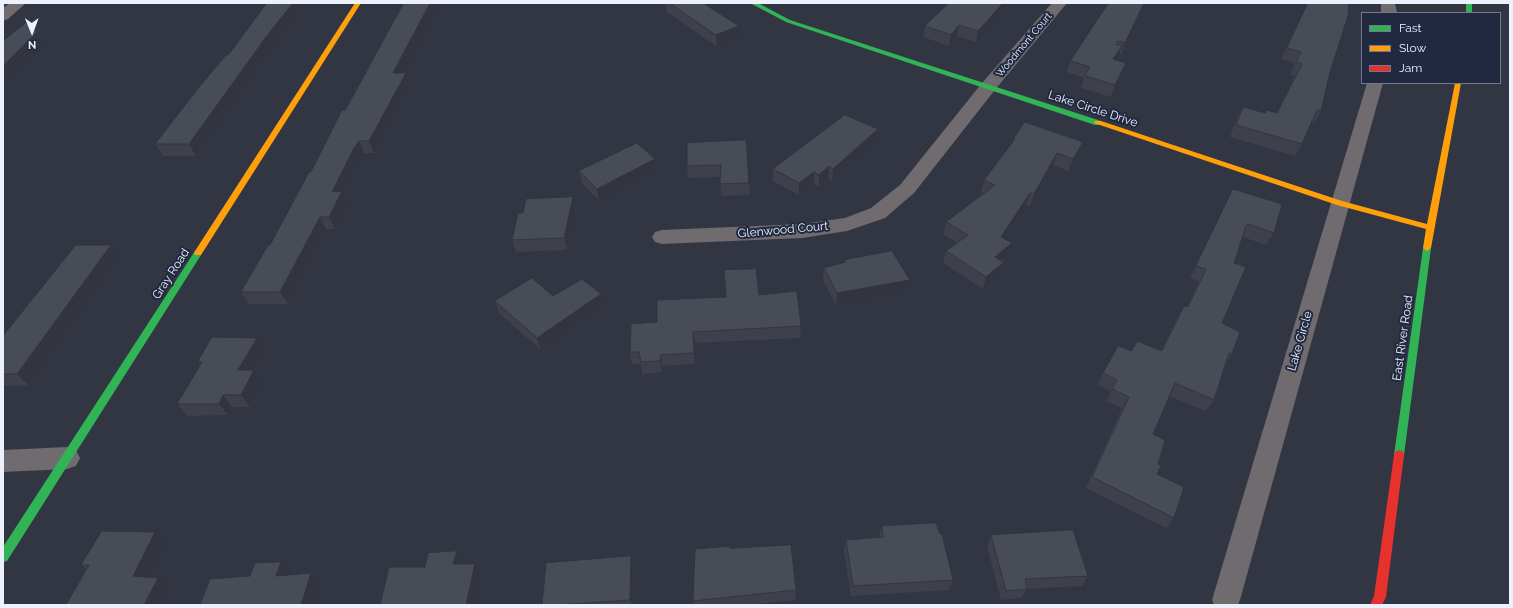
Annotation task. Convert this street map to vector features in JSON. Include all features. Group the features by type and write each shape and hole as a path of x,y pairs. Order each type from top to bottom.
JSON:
{"street":[{"path":"3,16 19,3"},
{"name":"Gray Road","path":"3,558 358,3"},
{"name":"Lake Circle Drive","path":"753,3 788,21 1340,203 1430,227"},
{"name":"Woodmont Court","path":"988,87 1060,3"},
{"name":"Lake Circle","path":"1226,600 1375,84"},
{"name":"East River Road","path":"1380,602 1430,227 1458,84"},
{"name":"Glenwood Court","path":"662,238 802,231 847,224 878,213 907,189 988,87"},
{"path":"3,460 67,458"}],"building":[{"path":"267,3 293,3 266,37 189,144 155,144 199,87 226,55 228,55"},
{"path":"404,3 430,3 393,73 406,73 369,141 359,141 354,148 332,192 342,191 329,217 320,217 280,292 241,292 268,245 270,245 309,172 311,172 342,110 345,110"},
{"path":"670,3 703,3 739,26 716,35"},
{"path":"949,3 1003,3 978,31 959,25 951,35 925,26"},
{"path":"1109,3 1144,3 1125,43 1118,41 1116,44 1122,46 1113,59 1126,63 1115,85 1085,76 1090,67 1070,61"},
{"path":"1308,3 1349,3 1348,16 1330,72 1321,111 1317,110 1302,144 1236,125 1243,107 1265,113 1267,110 1277,113 1302,64 1296,62 1301,52 1287,48"},
{"path":"27,22 37,32 3,66 3,41"},
{"path":"845,115 878,129 833,169 829,166 819,175 814,172 799,183 773,169"},
{"path":"1025,122 1083,142 1073,159 1057,153 1034,194 1030,193 1001,237 1012,243 995,257 1004,262 986,277 946,251 968,235 946,222 995,185 984,180 1015,139 1014,138"},
{"path":"746,140 749,183 720,184 721,165 687,166 687,143"},
{"path":"637,143 655,159 597,189 579,171"},
{"path":"1233,189 1282,204 1274,233 1248,224 1246,226 1234,263 1246,267 1222,323 1240,332 1232,354 1229,353 1214,400 1175,383 1153,434 1165,440 1158,464 1161,466 1157,474 1184,487 1174,518 1092,477 1129,397 1112,389 1117,380 1103,373 1118,346 1132,351 1137,341 1162,351 1184,306 1188,307 1206,269 1196,266"},
{"path":"573,197 564,238 512,240 518,213 523,213 526,199"},
{"path":"76,245 111,245 17,374 3,374 3,336"},
{"path":"892,251 910,280 837,293 824,268 846,262 844,260"},
{"path":"756,269 759,295 797,291 801,326 693,332 694,353 661,355 660,361 641,362 639,352 630,352 631,324 657,322 657,300 726,297 724,270"},
{"path":"532,278 553,296 582,279 601,294 537,338 495,301"},
{"path":"212,337 257,338 238,370 254,370 241,395 223,395 219,404 177,404 202,362 198,362"},
{"path":"936,523 940,534 942,534 953,580 853,586 846,540 883,537 882,526"},
{"path":"1073,530 1088,576 1025,579 1027,589 1006,591 991,535"},
{"path":"102,531 155,532 133,576 158,578 144,605 66,605 89,565 81,565"},
{"path":"791,545 796,590 693,601 695,549 730,546 730,548"},
{"path":"457,551 453,564 475,564 466,605 380,605 389,567 425,567 428,553"},
{"path":"631,556 630,600 542,605 546,563"},
{"path":"281,562 276,576 311,573 301,605 200,605 210,579 250,576 255,563"}],"traffic: fast":[{"path":"753,3 788,21 1098,123"},
{"path":"1469,3 1469,12"},
{"path":"1399,455 1427,248"},
{"path":"3,557 198,253"}],"traffic: slow":[{"path":"198,253 358,3"},
{"path":"1427,248 1458,84"},
{"path":"1098,123 1340,203 1430,227"}],"traffic: jam":[{"path":"1376,605 1380,597 1399,455"}]}
